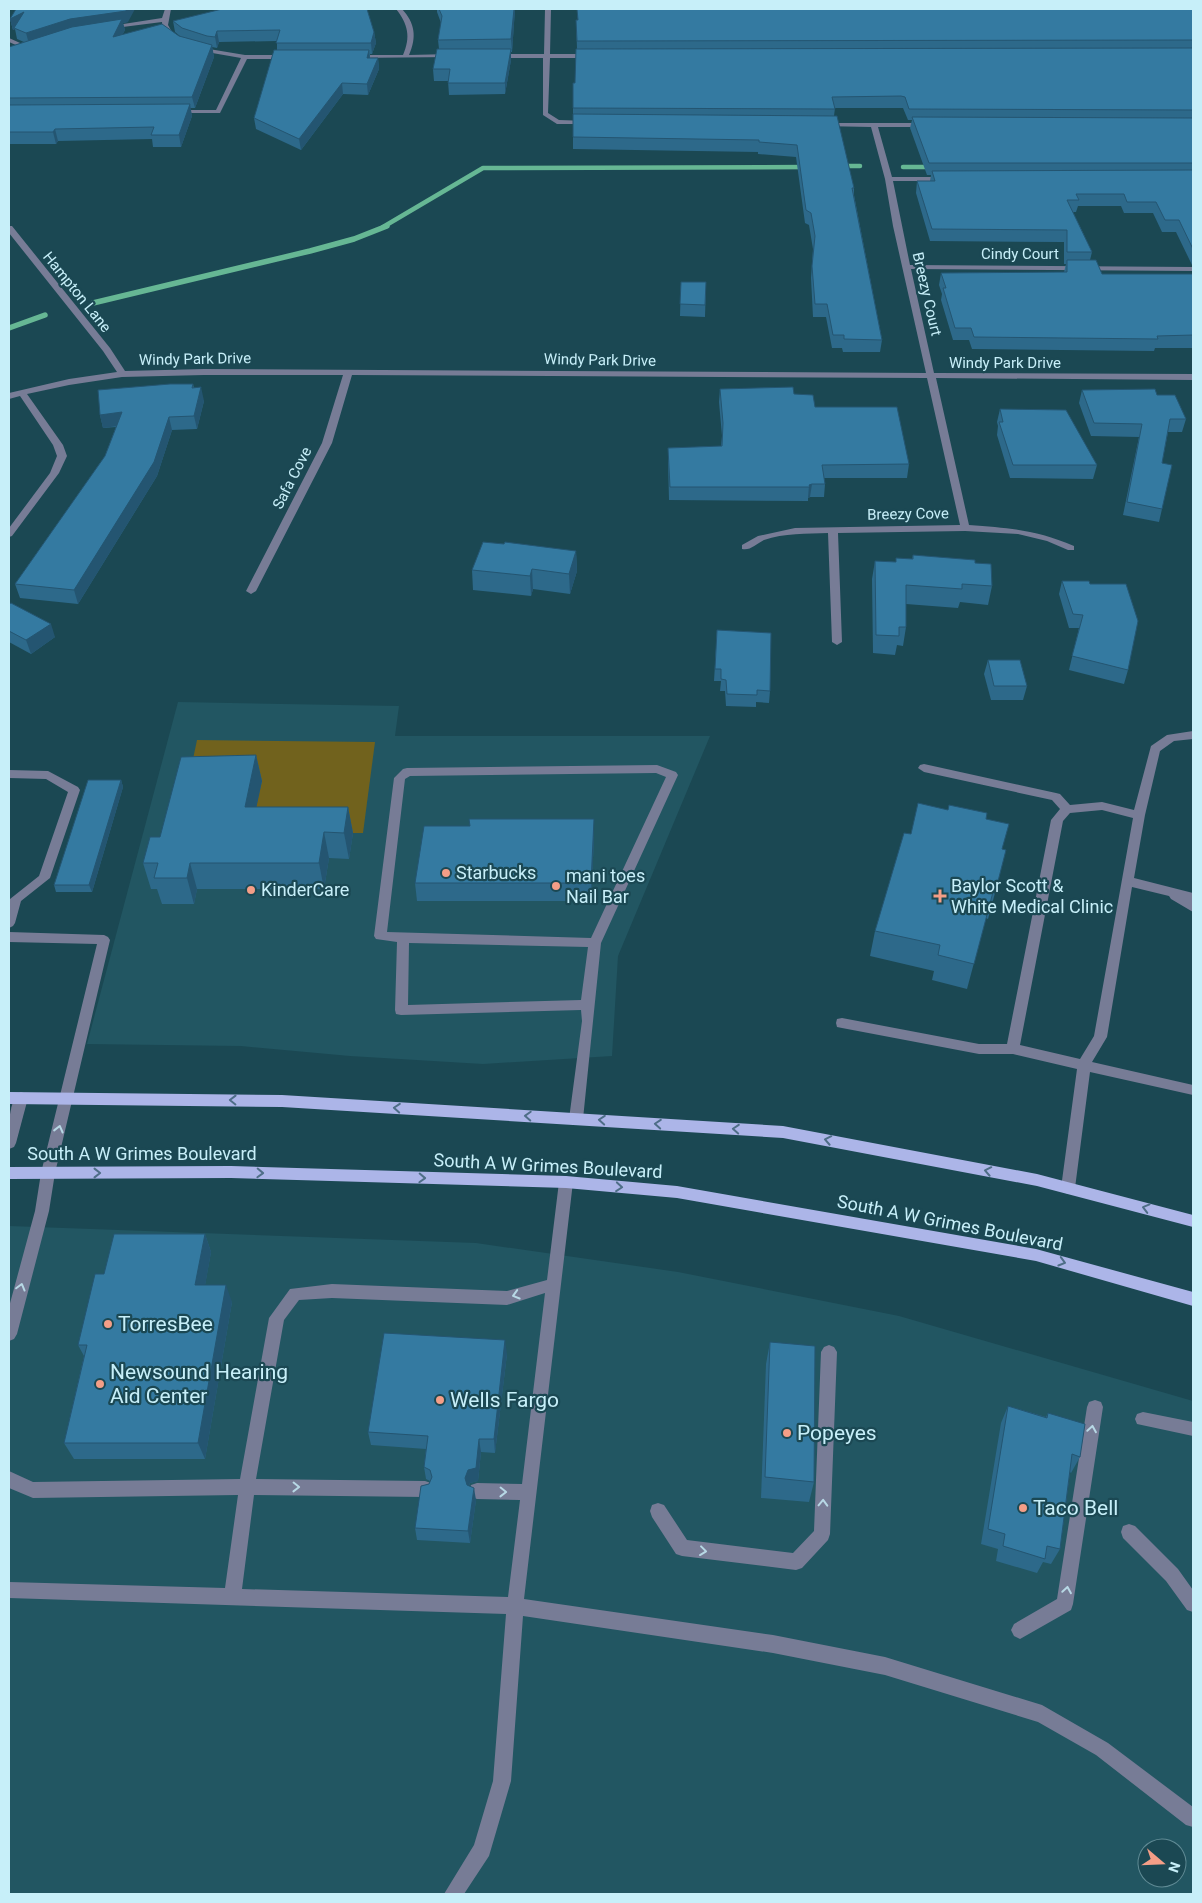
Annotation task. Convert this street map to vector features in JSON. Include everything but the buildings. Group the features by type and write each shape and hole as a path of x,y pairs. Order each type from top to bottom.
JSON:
{"main road":[{"path":"15,1098 282,1101 783,1132 1037,1180 1193,1221"},
{"name":"South A W Grimes Boulevard","path":"9,1172 231,1172 566,1182 677,1192 1036,1255 1193,1299"}],"street":[{"path":"168,9 163,20 164,27 169,35 178,41"},
{"path":"399,9 410,23 413,32 412,41 405,56"},
{"path":"548,9 545,114 557,122 598,123"},
{"path":"98,29 163,20"},
{"path":"9,40 27,48"},
{"path":"18,51 34,45"},
{"path":"190,47 224,55 292,57"},
{"path":"349,57 461,56"},
{"path":"490,56 605,56"},
{"path":"168,112 218,112 245,57"},
{"path":"815,124 932,125"},
{"name":"Breezy Court","path":"874,125 889,179 964,528"},
{"path":"889,179 957,178"},
{"name":"Hampton Lane","path":"9,228 107,350 122,374"},
{"name":"Cindy Court","path":"907,267 1193,269"},
{"name":"Windy Park Drive","path":"9,396 69,382 122,374 204,372 1193,377"},
{"name":"Safa Cove","path":"251,591 327,442 348,373"},
{"path":"9,534 46,486 62,456 58,446 21,392"},
{"name":"Breezy Cove","path":"745,547 761,538 786,533 833,530 964,528 1018,531 1050,539 1071,548"},
{"path":"833,530 837,642"},
{"path":"1068,1188 1084,1064 1100,1036 1139,815 1155,749 1171,738 1193,734"},
{"path":"924,768 1056,797 1066,809"},
{"path":"576,1119 595,942 672,775 657,769 407,772 400,778 380,936 595,942"},
{"path":"9,774 48,775 74,790 44,878 16,899 9,923"},
{"path":"1013,1049 1056,820 1066,809 1102,806 1139,815"},
{"path":"1128,881 1193,897"},
{"path":"1167,891 1193,908"},
{"path":"9,936 104,940 48,1173 42,1211 9,1334"},
{"path":"403,938 401,1010 587,1005"},
{"path":"842,1023 979,1049 1013,1049 1193,1090"},
{"path":"9,1143 15,1098"},
{"path":"453,1894 482,1849 502,1781 516,1606 566,1182"},
{"path":"232,1597 248,1487 277,1318 295,1294 332,1291 507,1298 554,1284"},
{"path":"658,1511 682,1548 796,1562 822,1534 829,1352"},
{"path":"1020,1630 1065,1604 1095,1408"},
{"path":"1143,1419 1193,1429"},
{"path":"9,1479 16,1484 33,1490 248,1487 425,1489"},
{"path":"477,1491 529,1492"},
{"path":"1129,1532 1172,1576 1193,1604"},
{"path":"9,1590 516,1606 755,1641 885,1666 1042,1714 1102,1749 1193,1818"}],"shaded area":[{"path":"178,702 399,706 395,736 710,736 618,956 612,1056 483,1064 350,1056 241,1046 87,1044"},
{"path":"197,740 375,742 363,833 251,833 188,783"},
{"path":"9,1226 476,1243 678,1272 899,1316 1193,1401 1193,1894 9,1894"}],"waterway":[{"path":"839,166 860,166"},
{"path":"383,227 483,168 809,167"},
{"path":"903,167 935,167"},
{"path":"93,303 310,251 354,239 387,226"},
{"path":"9,328 45,315"}],"place":[{"name":"Starbucks","path":"446,873"},
{"name":"mani toes Nail Bar","path":"556,886"},
{"name":"KinderCare","path":"251,890"},
{"name":"Baylor Scott & White Medical Clinic","path":"940,896"},
{"name":"TorresBee","path":"108,1324"},
{"name":"Newsound Hearing Aid Center","path":"100,1384"},
{"name":"Wells Fargo","path":"440,1400"},
{"name":"Popeyes","path":"787,1433"},
{"name":"Taco Bell","path":"1023,1508"}]}
